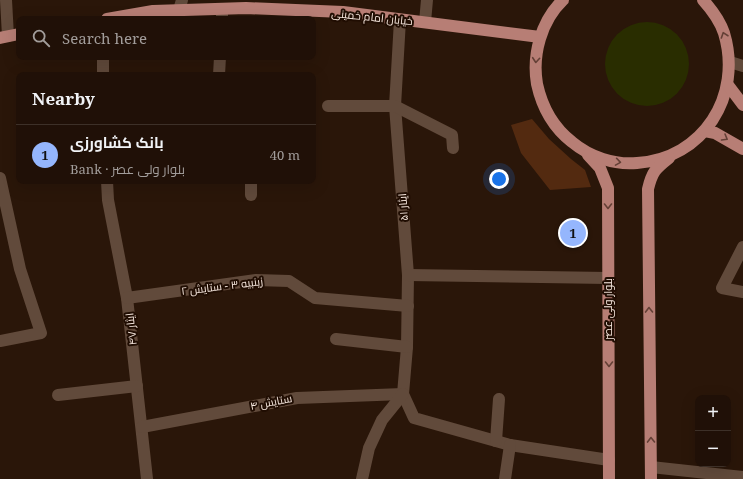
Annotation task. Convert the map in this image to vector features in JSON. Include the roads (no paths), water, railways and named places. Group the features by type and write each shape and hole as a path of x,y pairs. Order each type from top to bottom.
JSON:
{"main road":[{"path":"562,0 550,16 540,37 537,49 537,84 542,101 560,132 581,149 605,159 627,163 649,162 674,154 686,148 705,132 720,109 728,85 730,62 724,32 718,20 703,0"},
{"name":"خیابان امام خمینی","path":"125,16 181,5 222,14 246,8 343,12 540,37"},
{"path":"728,85 743,105"},
{"path":"705,132 715,133 743,149"},
{"name":"بلوار ولی عصر","path":"581,149 600,168 608,188 609,479"},
{"path":"651,473 648,189 651,176 655,170 674,154"}],"street":[{"path":"6,0 9,36"},
{"path":"425,22 427,0"},
{"name":"ایثار ۵۱","path":"400,20 395,106 408,275 407,347 403,394"},
{"path":"103,60 103,72"},
{"path":"219,72 220,60"},
{"path":"730,62 743,66"},
{"path":"328,106 395,106 452,134 453,148"},
{"path":"0,178 20,269 41,333 0,341"},
{"name":"ایثار ۴۷","path":"108,184 108,200 127,298 147,479"},
{"path":"251,184 251,195"},
{"path":"743,247 722,288 743,292"},
{"path":"408,275 608,278"},
{"name":"زینبیه ۳ - ستایش ۲","path":"127,298 263,280 290,281 315,298 408,306"},
{"path":"336,339 407,347"},
{"path":"58,395 137,386"},
{"path":"362,479 369,448 382,420 403,394 414,418 510,445 609,460"},
{"name":"ستایش ۴","path":"142,427 297,398 403,394"},
{"path":"496,441 498,399"},
{"path":"505,479 510,445"},
{"path":"651,473 743,477"}],"place":[{"name":"بانک کشاورزی","path":"573,233"}]}
